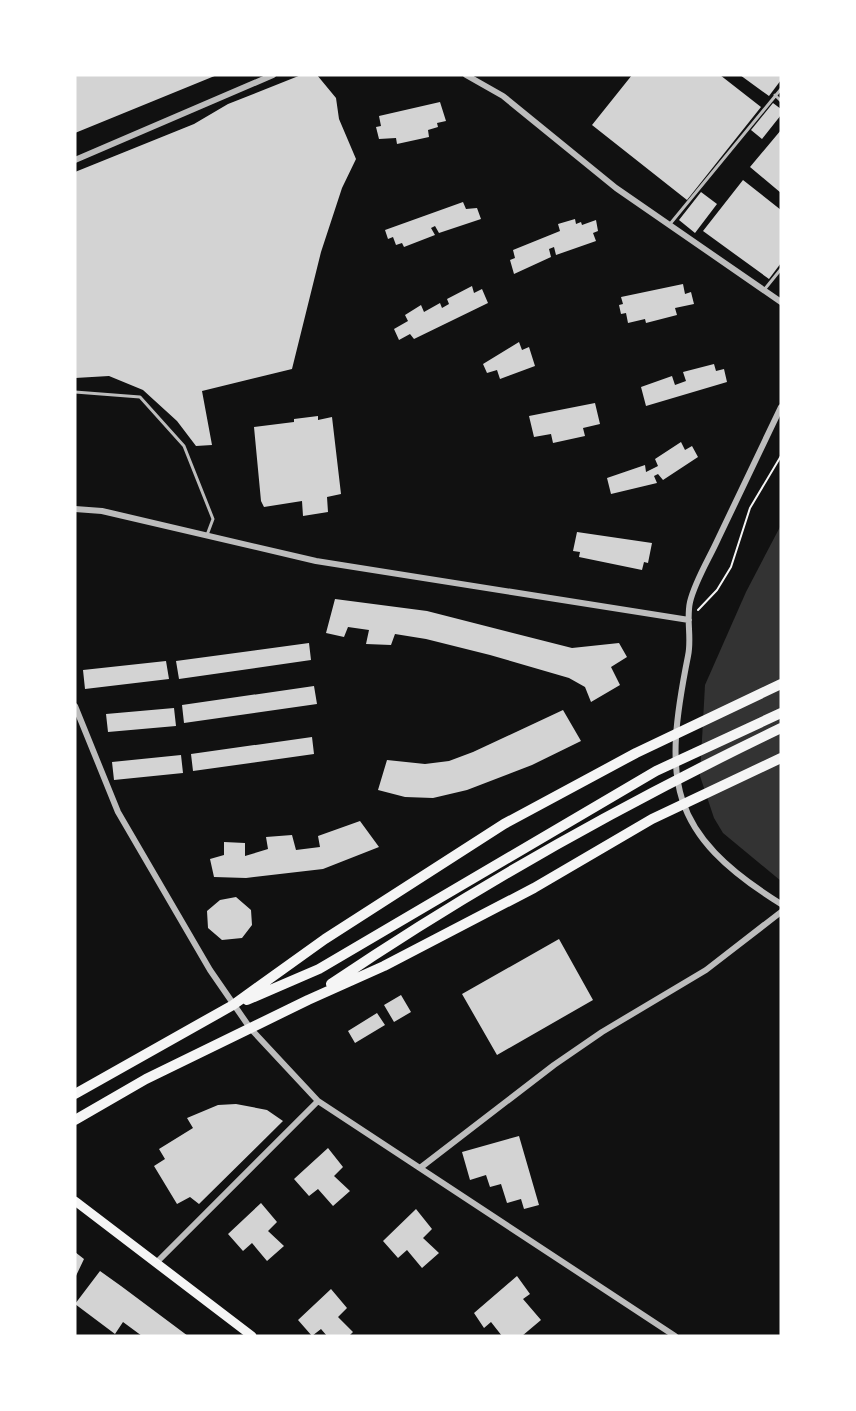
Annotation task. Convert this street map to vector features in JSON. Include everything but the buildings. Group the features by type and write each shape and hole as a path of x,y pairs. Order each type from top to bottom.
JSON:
{"main road":[{"path":"75,1094 233,1005 325,939 504,824 636,753 781,684"},
{"path":"233,1005 319,969 656,771 781,713"},
{"path":"308,1000 406,933 606,815 781,728"},
{"path":"75,1120 146,1079 308,1000 384,966 534,888 652,819 781,758"},
{"path":"75,1201 248,1335"}],"street":[{"path":"75,160 273,75"},
{"path":"466,75 503,96 616,188 781,302"},
{"path":"781,407 693,592 689,620 690,649 675,731 676,766 684,805 696,831 719,859 781,904"},
{"path":"75,509 102,511 316,561 689,620"},
{"path":"75,706 118,812 233,1005 250,1028 318,1101 675,1336"},
{"path":"420,1168 554,1065 602,1032 706,970 781,912"},
{"path":"156,1263 318,1101"}],"lane":[{"path":"669,225 781,89"},
{"path":"775,95 781,100"},
{"path":"764,290 781,269"},
{"path":"75,392 140,398 184,446 213,519 207,535"}],"path":[{"path":"689,620 717,591 731,567 750,508 781,456"}],"shaded area":[{"path":"781,525 781,881 723,833 714,818 700,776 705,685 746,592"}]}
